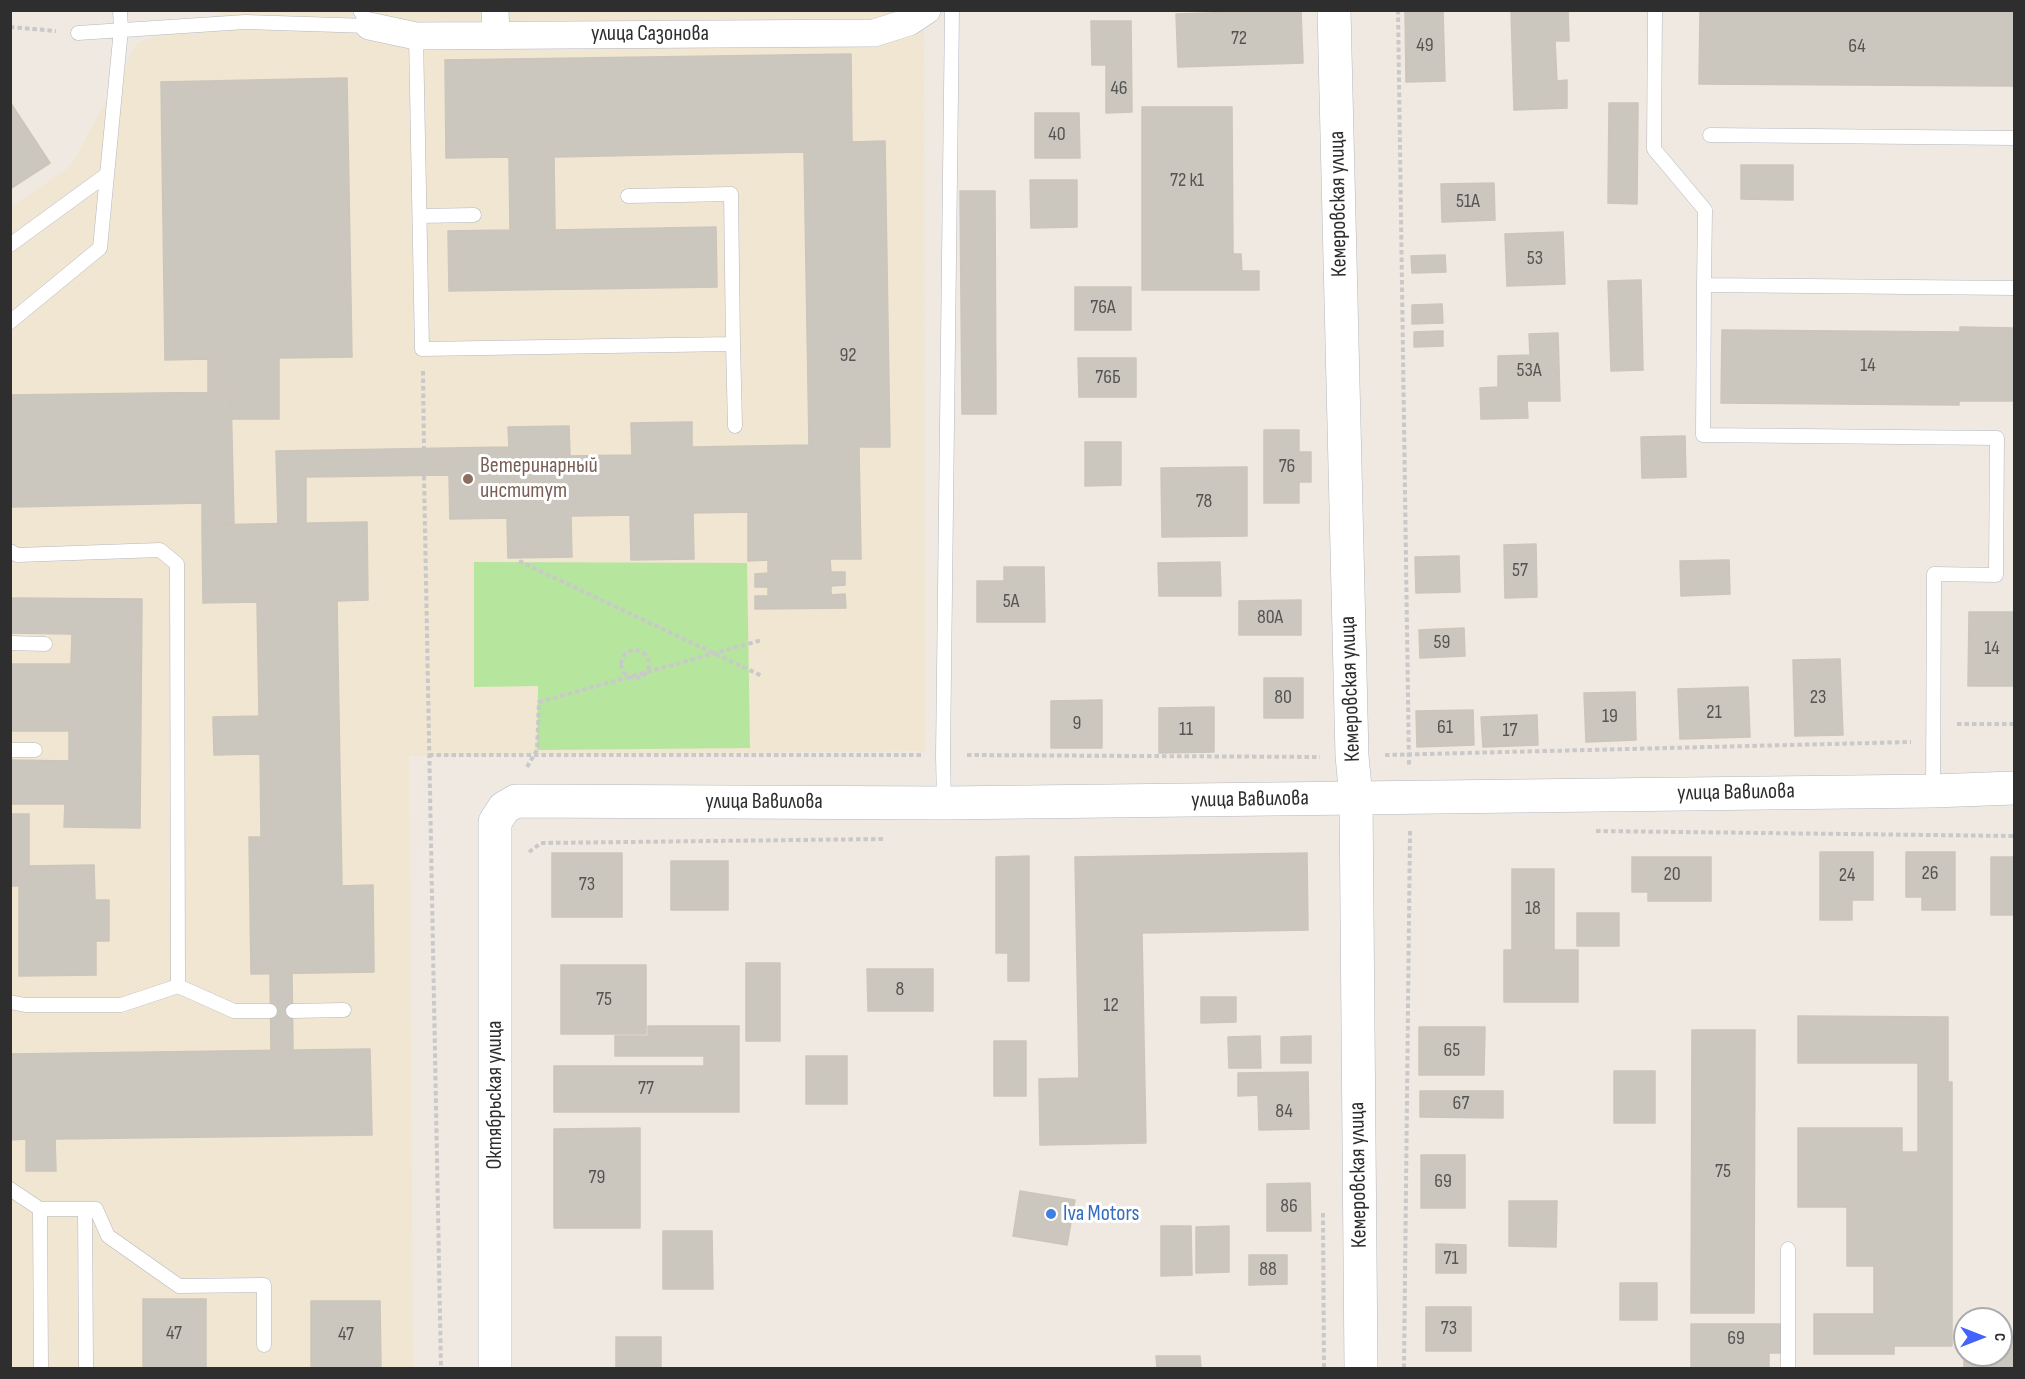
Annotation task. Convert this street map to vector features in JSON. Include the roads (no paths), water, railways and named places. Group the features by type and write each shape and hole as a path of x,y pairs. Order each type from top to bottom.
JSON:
{"street":[{"name":"улица Сазонова","path":"365,18 416,36 495,23 874,33 909,22 927,10"},
{"name":"Кемеровская улица","path":"1334,10 1352,756 1356,798 1361,1368"},
{"name":"улица Вавилова","path":"499,815 516,801 944,802 1933,791 2014,788"},
{"name":"Октябрьская улица","path":"495,1368 495,890 499,815"}],"lane":[{"path":"10,322 100,248 121,29 120,10"},
{"path":"234,10 245,22"},
{"path":"944,802 952,10"},
{"path":"1655,10 1654,148 1705,210 1703,435 1997,438 1996,575 1934,574 1933,791"},
{"path":"78,33 245,22 365,18"},
{"path":"416,36 422,349 733,344"},
{"path":"1710,135 2014,138"},
{"path":"10,245 106,175"},
{"path":"628,196 731,194 735,426"},
{"path":"420,216 474,215"},
{"path":"1704,285 2014,288"},
{"path":"10,550 17,555 159,550 177,564 178,986"},
{"path":"10,643 45,644"},
{"path":"10,750 35,750"},
{"path":"10,1002 25,1005 121,1005 178,986 234,1011 270,1011"},
{"path":"292,1011 344,1010"},
{"path":"10,1189 40,1209 96,1209 108,1236 179,1286 264,1285 264,1345"},
{"path":"40,1209 41,1368"},
{"path":"86,1209 86,1368"},
{"path":"1788,1249 1788,1368"}],"place":[{"name":"Ветеринарный институт","path":"468,479"},
{"name":"Iva Motors","path":"1051,1214"}]}
